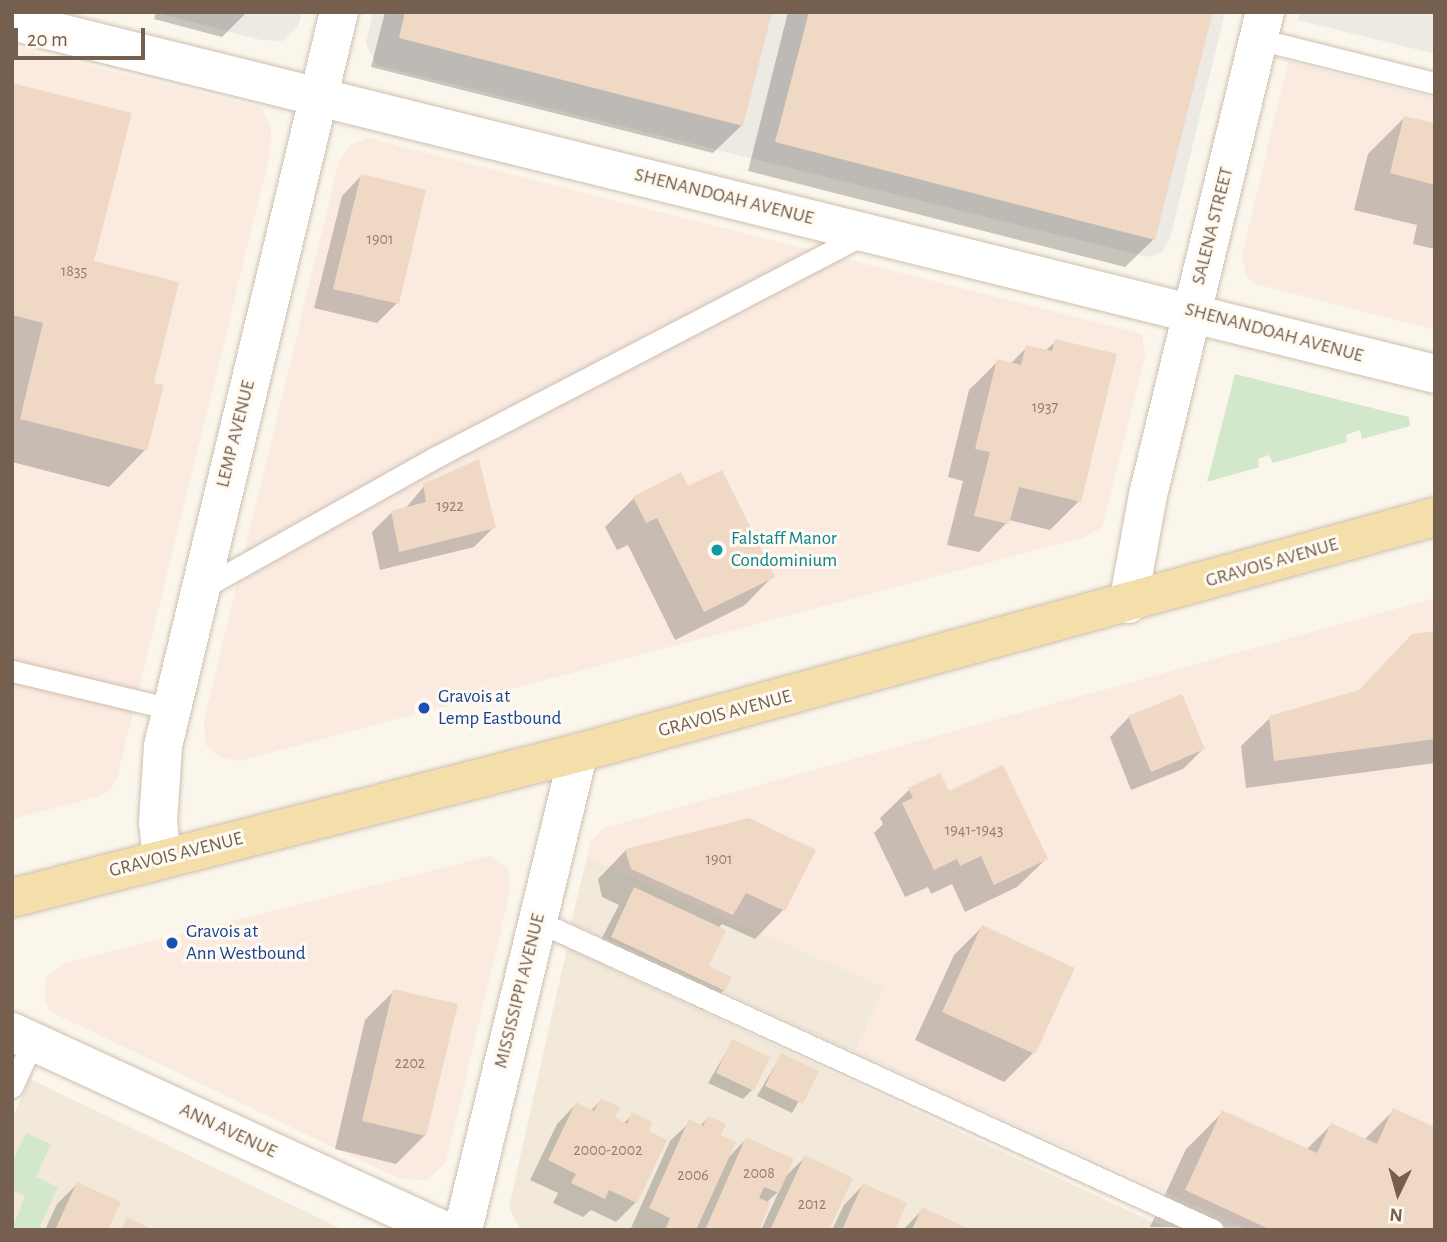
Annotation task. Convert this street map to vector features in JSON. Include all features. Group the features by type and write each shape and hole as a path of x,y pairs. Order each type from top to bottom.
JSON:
{"main road":[{"name":"GRAVOIS AVENUE","path":"12,898 578,753 1128,604 1435,517"}],"street":[{"name":"LEMP AVENUE","path":"162,859 159,783 171,709 339,12"},
{"name":"SHENANDOAH AVENUE","path":"12,20 1192,311 1435,374"},
{"name":"SALENA STREET","path":"1128,604 1147,495 1262,26"},
{"name":"MISSISSIPPI AVENUE","path":"463,1230 578,753"},
{"name":"ANN AVENUE","path":"22,1037 443,1230"}],"lane":[{"path":"1262,26 1435,83"},
{"path":"198,590 438,456 867,233"},
{"path":"12,671 171,709"},
{"path":"537,921 1213,1230"},
{"path":"12,1087 22,1037"}],"shaded area":[{"path":"153,12 302,12 298,26 283,41 261,40"},
{"path":"373,12 1225,12 1170,239 1162,252 1147,257 376,65 366,43"},
{"path":"1300,12 1435,12 1435,54 1298,20"},
{"path":"12,47 262,108 271,128 270,155 117,778 110,790 100,796 12,819"},
{"path":"1288,62 1435,98 1435,330 1255,284 1246,276 1242,255"},
{"path":"368,138 1142,334 1145,356 1102,527 1085,537 239,761 221,758 205,744 204,720 339,161 350,145"},
{"path":"1435,598 1435,1230 1249,1230 855,1052 885,987 587,857 590,842 604,828"},
{"path":"490,856 508,868 510,892 446,1162 427,1180 400,1179 51,1012 45,1001 46,977 65,963"},
{"path":"587,857 885,987 855,1052 571,923"},
{"path":"567,948 1170,1230 520,1230 509,1207"},
{"path":"30,1079 344,1230 12,1230 12,1119"}],"green space":[{"path":"1235,374 1409,417 1410,426 1362,439 1360,430 1346,435 1347,442 1273,463 1269,455 1258,459 1259,467 1207,482"},
{"path":"26,1133 51,1144 36,1177 58,1187 38,1230 12,1230 25,1196 12,1190 12,1163"}],"building":[{"path":"405,12 772,12 743,126 399,38"},
{"path":"809,12 1213,12 1155,240 775,142"},
{"path":"12,83 132,113 94,261 179,282 154,383 164,385 147,451 20,419 43,323 12,315"},
{"path":"1404,116 1435,123 1435,185 1390,173"},
{"path":"361,174 426,190 399,304 333,289"},
{"path":"1055,339 1117,354 1081,502 1019,487 1009,524 974,516 990,452 975,449 997,359 1021,365 1026,345 1052,351"},
{"path":"479,459 496,528 399,552 391,511 426,502 423,484"},
{"name":"Falstaff Manor Condominium","path":"722,470 775,577 704,612 657,518 646,523 633,497 681,472 688,486"},
{"path":"1435,631 1435,739 1274,761 1269,716 1359,690 1412,634"},
{"path":"1182,694 1205,749 1151,772 1128,716"},
{"path":"1003,765 1048,859 994,885 981,856 960,866 957,859 934,870 902,803 913,798 908,788 940,773 949,791"},
{"path":"749,818 816,850 785,911 746,893 733,915 631,869 625,849"},
{"path":"634,887 726,930 709,966 732,977 725,991 611,937"},
{"path":"982,925 1075,968 1035,1054 942,1012"},
{"path":"393,989 458,1004 426,1136 362,1121"},
{"path":"732,1039 770,1057 754,1091 716,1073"},
{"path":"781,1053 819,1071 803,1104 765,1086"},
{"path":"601,1098 620,1107 615,1117 627,1124 632,1112 652,1122 649,1131 667,1140 637,1203 609,1190 605,1199 571,1183 576,1174 548,1160 576,1102 594,1111"},
{"path":"1393,1108 1435,1127 1435,1230 1271,1230 1185,1190 1222,1110 1317,1153 1331,1123 1377,1144"},
{"path":"708,1116 726,1124 721,1135 736,1142 696,1230 665,1230 670,1218 649,1208 689,1119 703,1126"},
{"path":"746,1137 794,1159 779,1193 764,1187 759,1198 770,1203 759,1230 705,1230"},
{"path":"805,1155 853,1178 829,1230 770,1230"},
{"path":"77,1182 121,1202 108,1230 55,1230"},
{"path":"863,1183 907,1203 895,1230 842,1230"},
{"path":"922,1207 971,1230 912,1230"},
{"path":"127,1217 154,1230 121,1230"}],"place":[{"name":"Falstaff Manor Condominium","path":"717,550"},
{"name":"Gravois at Lemp Eastbound","path":"424,708"},
{"name":"Gravois at Ann Westbound","path":"172,943"}]}
